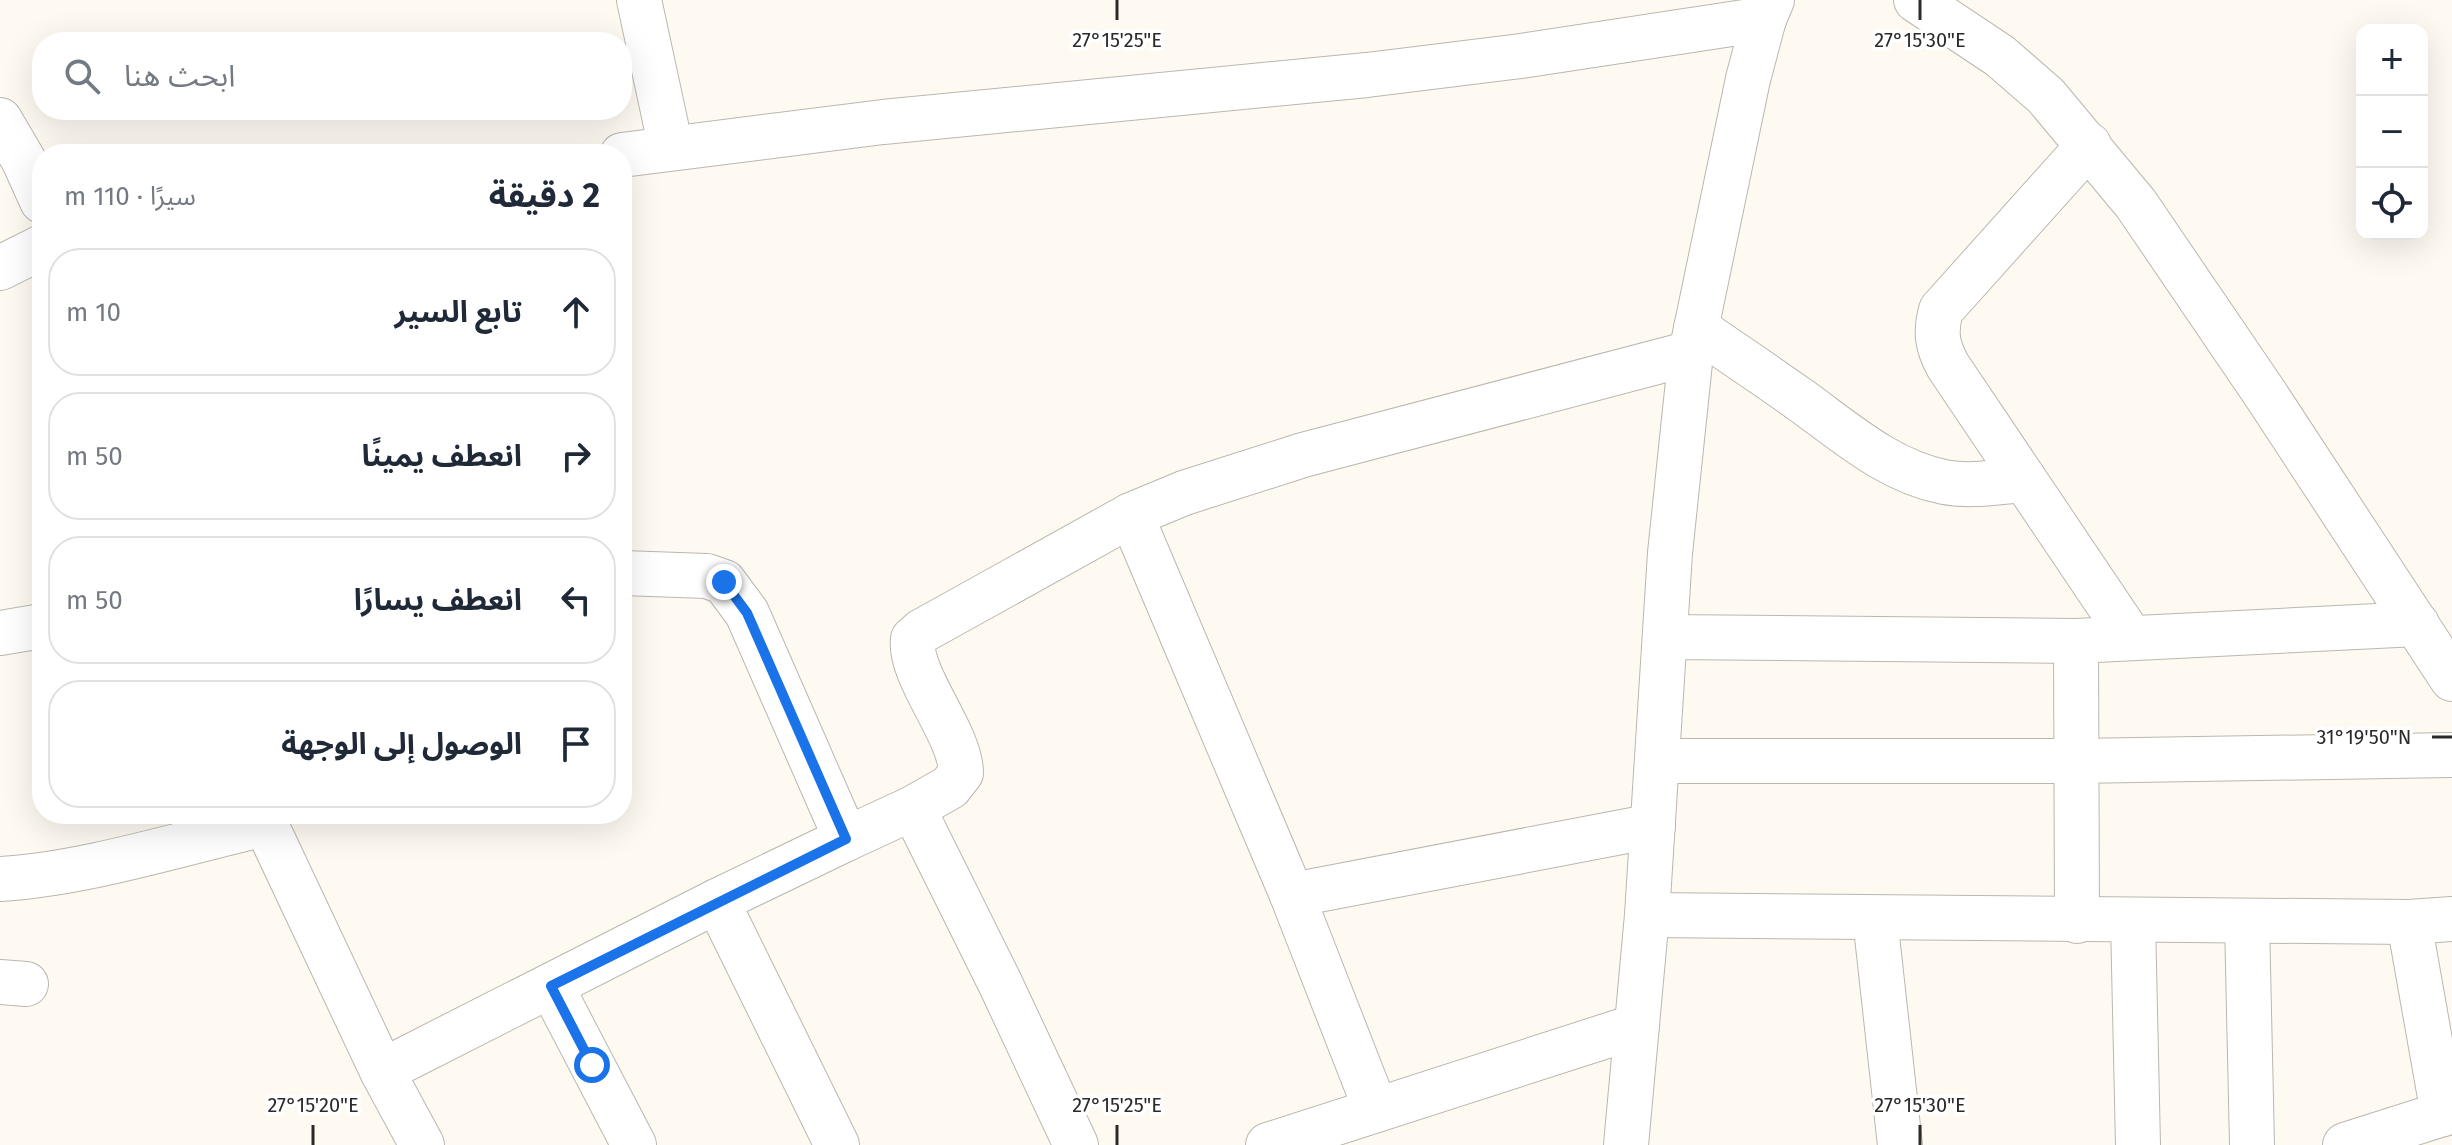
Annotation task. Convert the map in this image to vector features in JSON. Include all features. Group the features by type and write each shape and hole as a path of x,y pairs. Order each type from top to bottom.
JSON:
{"street":[{"path":"639,0 671,148"},
{"path":"1916,0 2000,56 2046,96 2089,145 2136,204 2440,651"},
{"path":"632,154 883,122 1367,75 1521,56 1768,10 1748,79 1693,340 1670,553 1647,915 1626,1145"},
{"path":"0,120 32,179"},
{"path":"2089,145 1941,310 1936,327 1938,347 1948,366 2131,638"},
{"path":"0,268 32,252"},
{"path":"382,1071 717,901 913,808 957,781 961,765 914,658 913,639 922,631 1131,515 1184,493 1693,340 1805,403 1844,434 1915,475 1973,485 2023,480"},
{"path":"1131,515 1292,895 1376,1110"},
{"path":"632,573 707,576 724,582 737,598 747,613 846,839"},
{"path":"0,633 32,628"},
{"path":"1665,637 2076,641 2131,638 2440,651"},
{"path":"2076,641 2077,921"},
{"path":"1657,761 2076,761 2452,755"},
{"path":"913,808 1076,1145"},
{"path":"0,879 77,868 244,824"},
{"path":"265,824 382,1071 422,1145"},
{"path":"1292,895 1653,826"},
{"path":"717,901 837,1145"},
{"path":"1647,915 2247,922 2452,919"},
{"path":"1875,918 1900,1145"},
{"path":"2133,921 2138,1145"},
{"path":"2247,922 2252,1145"},
{"path":"2345,1145 2448,1112 2409,922"},
{"path":"551,986 634,1145"},
{"path":"1268,1145 1637,1026"}],"route":[{"path":"592,1065 551,986 846,839 747,613 724,582"}]}
